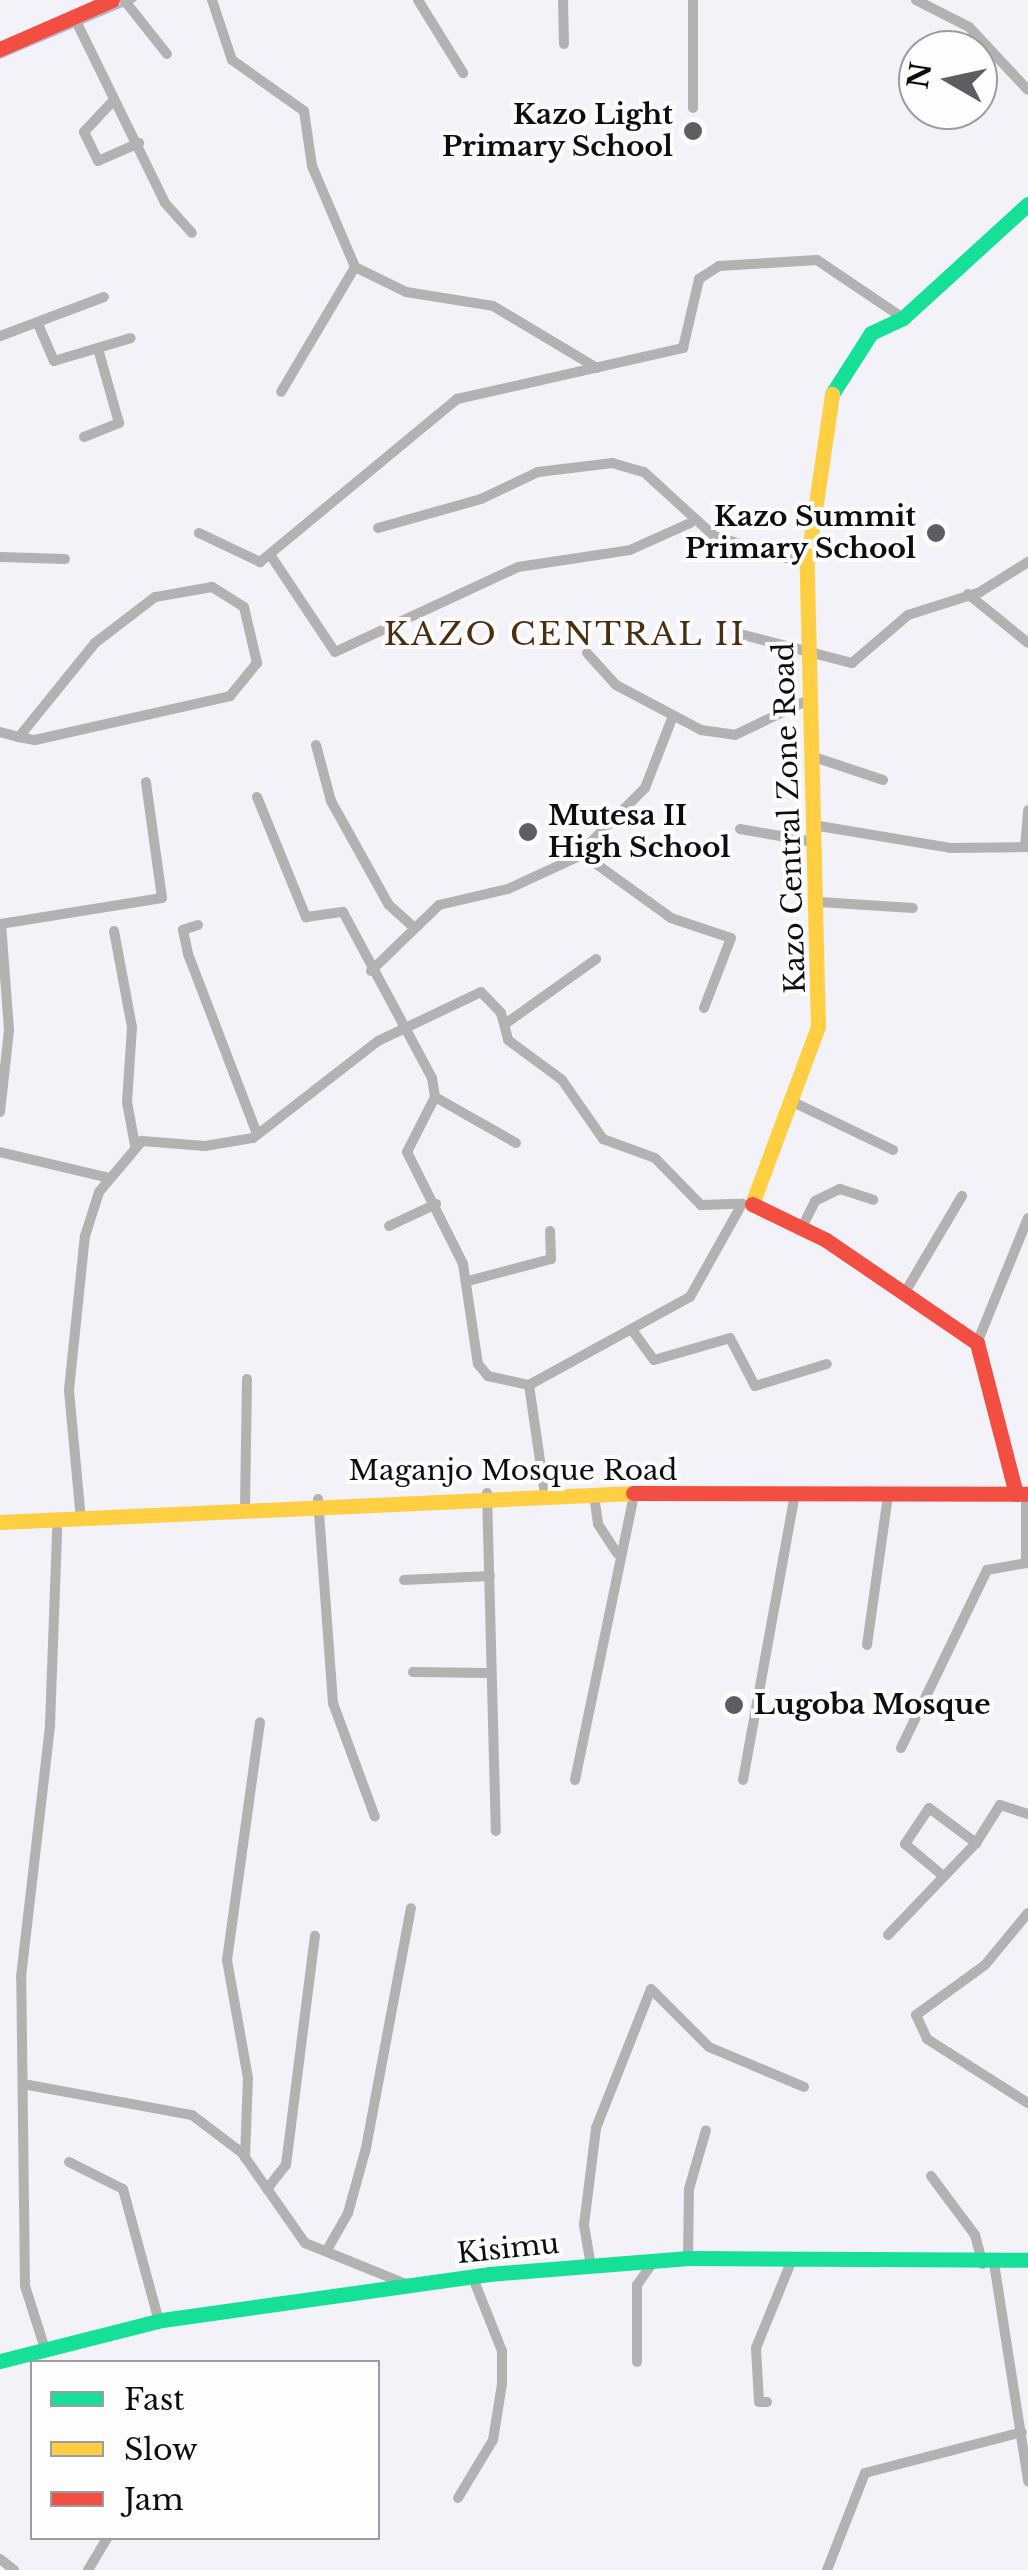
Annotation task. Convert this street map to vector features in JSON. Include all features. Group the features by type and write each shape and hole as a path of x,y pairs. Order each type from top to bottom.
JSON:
{"street":[{"path":"0,49 112,0"},
{"path":"124,0 167,54"},
{"path":"212,0 232,60 304,110 312,166 355,267 394,288 493,306 598,368"},
{"path":"418,0 463,73"},
{"path":"562,0 564,44"},
{"path":"692,0 693,108"},
{"path":"916,0 969,27 1028,90"},
{"path":"74,16 103,63 112,102 140,143 165,203 192,232"},
{"path":"112,102 84,132 98,161 140,143"},
{"name":"Kazo Central Zone Road","path":"745,1204 793,1102 818,1027 819,902 806,564 834,383 871,333 903,318 1028,204"},
{"path":"198,532 260,562 457,399 683,348 700,279 759,257 817,260 903,318"},
{"path":"281,392 355,267"},
{"path":"0,336 104,297"},
{"path":"38,324 52,360 131,338"},
{"path":"84,437 119,424 98,349"},
{"path":"378,528 585,462 644,472 690,523 806,564"},
{"path":"270,556 293,577 334,652 518,567 630,550 690,523"},
{"path":"0,558 64,559"},
{"path":"736,633 852,663 908,615 968,594 1028,562"},
{"path":"0,732 19,737 230,696 256,663 244,607 212,587 155,597 95,642 19,737"},
{"path":"968,594 1028,644"},
{"path":"587,654 671,721 735,735 810,700"},
{"path":"371,971 412,926 440,905 508,889 581,853 644,788 671,721"},
{"path":"316,745 331,801 390,905 412,926"},
{"path":"811,756 883,780"},
{"path":"0,1112 9,1042 0,924 162,898 146,782"},
{"path":"258,797 306,917 340,909 436,1098 516,1143"},
{"path":"813,824 950,848 1026,847 1028,810"},
{"path":"740,830 814,842"},
{"path":"581,853 670,918 731,938 704,1008"},
{"path":"819,902 913,908"},
{"path":"198,925 182,930 188,954 256,1131"},
{"path":"114,930 132,1027 126,1102 135,1145"},
{"path":"505,1024 596,960"},
{"path":"135,1145 227,1144 256,1131 378,1041 406,1034 481,992 505,1024 508,1040 562,1080 603,1139 654,1158 700,1204 745,1204 802,1227 976,1343 1023,1494 1026,1563 987,1570 901,1748"},
{"path":"436,1098 407,1148 436,1204 468,1282 478,1364 488,1376 529,1385 634,1334 690,1297 718,1259 745,1204"},
{"path":"793,1102 893,1150"},
{"path":"81,1522 71,1343 92,1207 135,1145"},
{"path":"0,1152 109,1178"},
{"path":"802,1227 815,1200 840,1189 873,1200"},
{"path":"904,1294 962,1196"},
{"path":"389,1226 436,1204"},
{"path":"976,1343 1028,1218"},
{"path":"468,1282 552,1259 550,1231"},
{"path":"634,1334 654,1360 730,1338 755,1386 827,1364"},
{"path":"245,1507 248,1378"},
{"path":"529,1385 546,1496"},
{"path":"487,1493 488,1673 500,1752 496,1831"},
{"name":"Maganjo Mosque Road","path":"0,1522 81,1522 318,1498 487,1493 1023,1494"},
{"path":"743,1780 795,1494"},
{"path":"594,1495 598,1524 617,1553"},
{"path":"868,1645 888,1495"},
{"path":"575,1780 617,1553 634,1496"},
{"path":"318,1498 333,1703 375,1818"},
{"path":"45,2349 25,2286 22,1976 50,1725 58,1530"},
{"path":"404,1580 490,1576"},
{"path":"413,1672 488,1673"},
{"path":"244,2158 248,2078 227,1960 260,1722"},
{"path":"888,1935 942,1874 976,1844 1000,1805 1028,1814"},
{"path":"942,1874 904,1844 930,1808 976,1844"},
{"path":"327,2250 366,2148 411,1908"},
{"path":"1028,1913 985,1965 916,2014 927,2039 1028,2103"},
{"path":"267,2189 286,2165 316,1936"},
{"path":"591,2266 584,2225 596,2128 651,1989 709,2047 804,2087"},
{"path":"23,2084 192,2115 244,2158 305,2243 422,2286"},
{"path":"688,2258 688,2189 706,2130"},
{"path":"69,2162 123,2190 158,2318 174,2318"},
{"path":"931,2176 975,2235 988,2264 1028,2481"},
{"name":"Kisimu","path":"0,2361 174,2318 591,2266 688,2258 988,2264 1028,2260"},
{"path":"767,2402 760,2402 756,2348 792,2260"},
{"path":"637,2362 636,2285 654,2262"},
{"path":"458,2498 493,2440 502,2384 502,2351 472,2278"},
{"path":"827,2570 865,2473 1022,2432"},
{"path":"88,2570 106,2540"},
{"path":"0,2559 14,2570"}],"waterway":[{"path":"0,57 134,0"}],"traffic: fast":[{"path":"832,394 871,333 903,318 1028,204"},
{"path":"0,2361 162,2320 489,2274 688,2258 1028,2260"}],"traffic: slow":[{"path":"752,1204 818,1027 807,564 832,394"},
{"path":"0,1522 633,1493"}],"traffic: jam":[{"path":"0,49 112,0"},
{"path":"752,1204 826,1240 977,1343 1016,1494"},
{"path":"633,1493 1028,1494"}],"place":[{"name":"Kazo Light Primary School","path":"693,131"},
{"name":"Kazo Summit Primary School","path":"936,533"},
{"name":"Mutesa II High School","path":"528,832"},
{"name":"Lugoba Mosque","path":"734,1705"}],"district":[{"name":"KAZO CENTRAL II","path":"565,634"}]}
